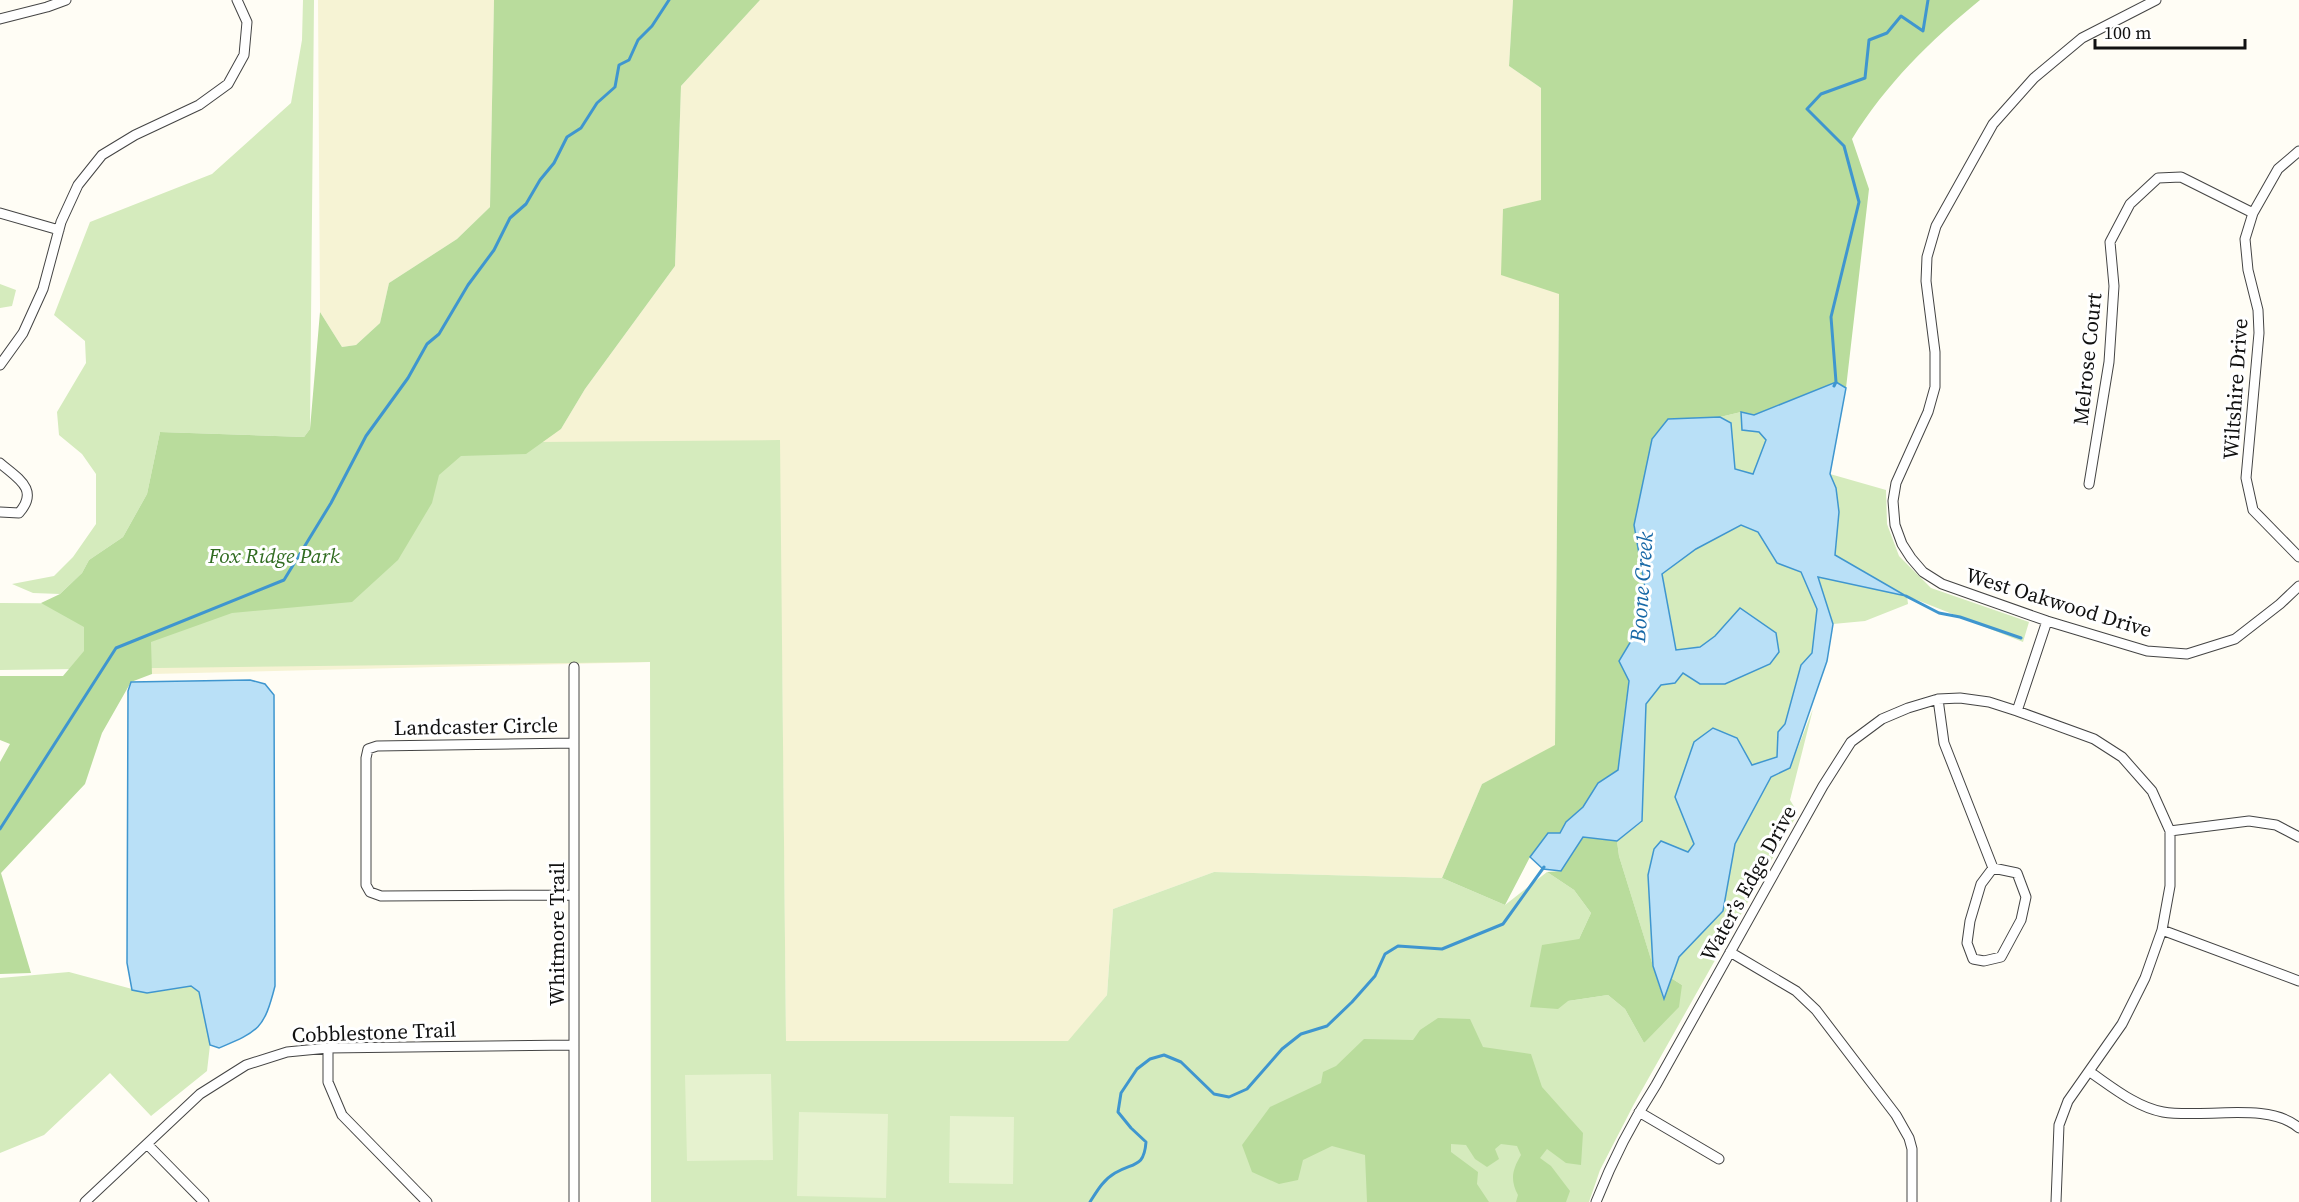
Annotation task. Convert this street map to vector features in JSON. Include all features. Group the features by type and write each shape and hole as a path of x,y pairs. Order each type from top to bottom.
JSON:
{"street":[{"path":"0,19 47,8 66,0"},
{"path":"0,365 23,333 43,289 59,230 78,185 102,154 135,135 199,105 228,84 244,55 247,22 237,0"},
{"name":"West Oakwood Drive","path":"2156,0 2082,38 2034,78 1993,124 1936,226 1929,247 1926,281 1935,352 1935,387 1928,412 1899,473 1894,492 1893,511 1898,534 1906,552 1923,572 1942,584 2047,621 2147,651 2187,654 2235,639 2299,586"},
{"name":"Wiltshire Drive","path":"2299,151 2278,169 2253,213 2245,239 2248,270 2259,310 2256,380 2246,478 2253,510 2299,557"},
{"name":"Melrose Court","path":"2089,484 2109,362 2114,286 2110,242 2130,204 2158,178 2181,177 2253,213"},
{"path":"0,213 59,230"},
{"path":"0,463 26,485 28,492 24,507 19,513 0,512"},
{"path":"2017,711 2047,621"},
{"name":"Whitmore Trail","path":"574,667 574,1202"},
{"name":"Water’s Edge Drive","path":"1596,1202 1618,1149 1822,786 1851,742 1882,719 1938,699 1960,698 1989,702 2094,739 2122,757 2152,791 2170,831"},
{"path":"1938,699 1944,743 1993,868"},
{"name":"Landcaster Circle","path":"574,743 377,746 368,749 366,754 366,885 370,892 381,896 574,895"},
{"path":"2056,1202 2059,1125 2068,1101 2122,1024 2145,978 2162,930 2170,886 2170,831 2249,821 2277,825 2299,837"},
{"path":"1993,868 2017,873 2026,897 2021,920 2001,957 1984,961 1973,959 1967,943 1970,921 1981,884 1993,868"},
{"path":"2162,930 2299,981"},
{"path":"1730,952 1796,991 1816,1010 1896,1116 1909,1138 1912,1149 1912,1202"},
{"name":"Cobblestone Trail","path":"85,1202 200,1094 246,1065 287,1052 328,1048 574,1045"},
{"path":"328,1048 328,1082 342,1116 427,1202"},
{"path":"2090,1072 2134,1101 2162,1112 2266,1114 2290,1120 2299,1128"},
{"path":"1639,1112 1719,1159"},
{"path":"147,1144 204,1202"}],"shaded area":[{"path":"318,0 494,0 490,207 457,239 389,283 380,323 356,345 342,347 320,312"},
{"path":"760,0 1513,0 1509,66 1541,88 1541,201 1503,209 1559,293 1555,746 1482,784 1442,878 1214,872 1113,909 1107,995 1069,1041 786,1041 782,661 152,674 150,642 432,503 561,429 585,389 675,266 681,86"}],"green space":[{"path":"303,0 314,0 310,429 304,437 160,432 147,494 123,537 89,560 82,573 60,594 33,593 12,584 54,576 73,557 96,524 96,474 82,454 59,435 57,412 86,363 85,341 54,315 90,222 212,174 291,103 302,40"},
{"path":"494,0 760,0 681,86 675,266 585,389 561,429 526,454 461,456 439,475 432,503 398,560 352,602 232,613 151,642 152,674 131,682 102,733 85,784 1,873 31,973 0,974 0,762 10,744 0,740 0,676 63,676 84,651 84,627 41,603 60,594 82,573 89,560 123,537 147,494 160,432 304,437 310,429 320,312 342,347 356,345 380,323 389,283 457,239 490,207"},
{"path":"1513,0 1980,0 1910,64 1879,100 1852,139 1869,189 1846,388 1836,382 1754,415 1741,412 1720,417 1668,419 1634,525 1649,611 1619,661 1629,680 1618,770 1598,783 1583,807 1566,822 1560,834 1548,833 1530,857 1505,905 1442,878 1482,784 1555,745 1559,294 1501,275 1503,209 1541,200 1541,88 1509,66"},
{"path":"0,284 16,290 12,306 0,308"},
{"path":"1741,412 1742,430 1759,432 1766,440 1754,474 1735,469 1731,423 1720,417"},
{"name":"Fox Ridge Park","path":"780,440 786,1041 1068,1041 1107,995 1113,909 1214,872 1442,878 1505,905 1547,872 1574,890 1591,913 1579,939 1568,1001 1608,995 1625,1009 1644,1043 1682,985 1671,978 1679,957 1723,911 1735,844 1771,777 1790,768 1813,709 1790,800 1798,813 1634,1104 1600,1170 1589,1202 651,1202 650,662 0,670 0,603 161,604 161,445"},
{"path":"1830,474 1886,490 1887,524 1899,556 1931,588 2029,622 2023,642 1907,596 1908,604 1865,621 1833,624 1817,576 1904,595 1835,555 1837,504"},
{"path":"1741,525 1758,532 1777,563 1801,572 1817,609 1812,653 1801,665 1785,724 1778,732 1777,757 1752,765 1737,738 1675,797 1695,844 1689,852 1654,849 1648,875 1653,966 1619,856 1617,841 1642,822 1646,704 1661,685 1675,683 1683,673 1700,684 1740,608 1715,636 1700,647 1676,650 1662,574 1696,549"},
{"path":"1583,837 1617,841 1619,856 1663,998 1671,978 1682,985 1679,1007 1644,1043 1625,1009 1608,995 1568,1001 1558,1009 1530,1007 1542,945 1579,939 1591,913 1574,890 1547,872 1561,871"},
{"path":"69,972 147,993 191,986 199,992 210,1045 207,1071 151,1116 110,1073 44,1135 0,1153 0,978"},
{"path":"1438,1018 1470,1019 1483,1047 1531,1054 1542,1087 1583,1133 1581,1165 1566,1163 1547,1149 1540,1158 1551,1166 1570,1191 1566,1202 1516,1202 1518,1195 1513,1175 1521,1155 1517,1146 1501,1144 1495,1149 1499,1159 1487,1167 1475,1159 1466,1145 1451,1144 1451,1152 1478,1172 1477,1184 1489,1202 1367,1202 1365,1155 1332,1146 1303,1160 1298,1180 1279,1184 1252,1172 1242,1145 1270,1107 1321,1083 1323,1072 1336,1066 1364,1039 1413,1040 1420,1030"},
{"path":"771,1074 773,1160 687,1161 685,1075"},
{"path":"799,1112 888,1114 886,1198 797,1196"},
{"path":"950,1116 1014,1117 1013,1184 949,1183"}],"water":[{"path":"1836,382 1846,388 1830,474 1836,488 1839,512 1835,555 1906,596 1818,577 1833,624 1827,661 1790,768 1771,777 1735,844 1723,911 1679,957 1664,999 1653,966 1648,875 1654,849 1661,841 1688,852 1694,844 1675,797 1694,742 1713,728 1737,738 1752,765 1777,757 1778,732 1785,724 1801,665 1812,653 1817,609 1801,572 1777,563 1758,532 1741,525 1696,549 1662,574 1676,650 1700,647 1715,636 1740,608 1776,633 1779,652 1770,664 1725,684 1700,684 1683,673 1675,683 1661,685 1646,704 1642,821 1617,841 1583,837 1561,871 1543,869 1530,857 1548,833 1560,833 1566,822 1583,807 1598,783 1618,770 1629,681 1619,661 1649,611 1634,525 1652,439 1668,419 1720,417 1731,423 1735,469 1753,474 1766,440 1759,432 1742,430 1741,412 1754,415"},
{"path":"250,680 265,684 274,695 275,986 267,1011 258,1027 219,1048 210,1045 199,992 191,986 147,993 132,990 127,963 128,691 131,682"}],"waterway":[{"path":"0,829 116,648 284,580 331,503 366,436 408,378 427,344 439,334 468,285 494,250 510,218 526,204 540,180 554,163 567,137 581,128 597,103 615,87 619,65 629,60 638,40 652,26 669,0"},
{"name":"Boone Creek","path":"1834,386 1836,382 1831,317 1859,202 1844,146 1807,109 1821,94 1865,78 1869,40 1887,33 1901,16 1923,31 1928,0"},
{"path":"1906,596 1939,613 1960,617 2021,638"},
{"path":"1090,1202 1107,1179 1137,1163 1143,1156 1146,1142 1118,1112 1121,1093 1137,1069 1150,1059 1164,1055 1181,1062 1214,1094 1229,1097 1247,1089 1282,1049 1301,1034 1327,1026 1352,1002 1375,976 1385,954 1398,946 1442,949 1503,924 1544,867"}]}
